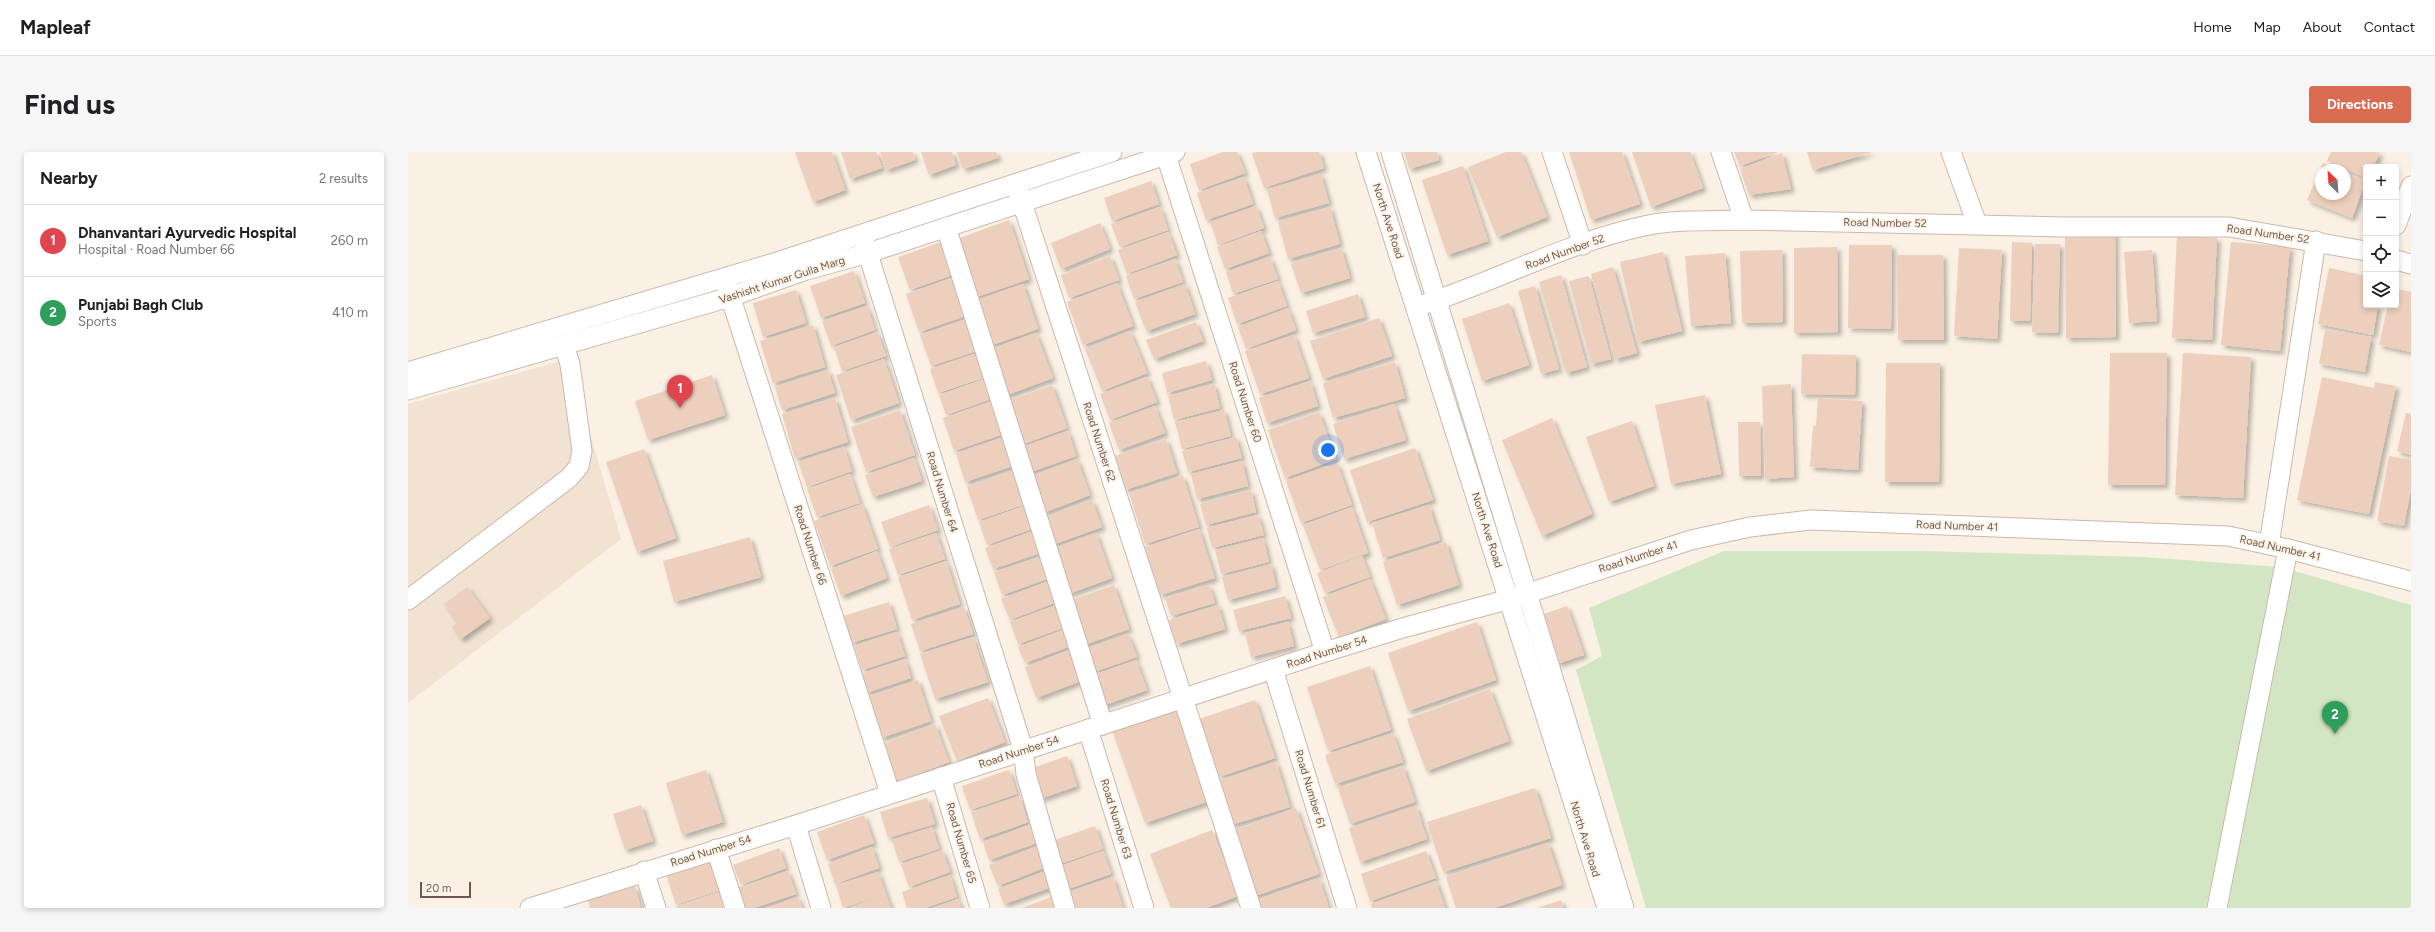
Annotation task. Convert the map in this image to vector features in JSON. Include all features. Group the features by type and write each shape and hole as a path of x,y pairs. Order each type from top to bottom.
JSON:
{"street":[{"name":"Vashisht Kumar Gulla Marg","path":"408,372 724,278 1112,152"},
{"name":"North Ave Road","path":"1366,152 1416,307 1518,596 1607,908"},
{"path":"1391,152 1436,300 1518,596 1624,908"},
{"path":"1552,152 1583,244"},
{"path":"1721,152 1744,220"},
{"path":"1951,152 1977,224"},
{"name":"Vashisht Kumar Gulla Marg","path":"408,390 730,297 803,271 868,253 1169,153"},
{"name":"Road Number 60","path":"1169,153 1325,652"},
{"name":"Road Number 62","path":"1016,184 1251,908"},
{"path":"2399,217 2411,186"},
{"name":"Road Number 52","path":"1416,307 1583,244 1645,226 1744,220 2064,227 2229,227 2363,250"},
{"name":"Road Number 63","path":"946,227 1096,727 1144,908"},
{"name":"Road Number 64","path":"862,234 1023,749 1026,774 1065,908"},
{"path":"2269,545 2316,241"},
{"path":"2399,261 2411,264"},
{"name":"Road Number 66","path":"724,278 890,793"},
{"path":"408,600 569,478 578,466 582,451 570,364 564,345"},
{"name":"Road Number 41","path":"1518,596 1691,540 1750,527 1811,520 2228,536 2288,549 2411,580"},
{"path":"2217,908 2288,549"},
{"name":"Road Number 54","path":"530,908 575,901 644,871 796,825 1023,749 1096,727 1325,652 1406,627 1518,596"},
{"name":"Road Number 61","path":"1273,669 1347,908"},
{"name":"Road Number 65","path":"941,777 980,908"},
{"path":"796,825 821,908"},
{"path":"716,849 735,908"},
{"path":"644,871 656,908"}],"shaded area":[{"path":"568,359 621,539 408,703 408,404"}],"green space":[{"path":"1724,551 1920,551 2144,557 2279,567 2206,908 1646,908 1576,670 1602,656 1589,608"},
{"path":"2291,570 2411,605 2411,908 2228,908 2234,863"}],"building":[{"path":"795,152 832,152 845,190 813,202"},
{"path":"841,152 876,152 882,168 850,179"},
{"path":"880,152 913,152 915,160 886,170"},
{"path":"921,152 952,152 956,165 929,175"},
{"path":"957,152 996,152 998,158 963,169"},
{"path":"1223,152 1237,152 1245,173 1199,190 1190,164"},
{"path":"1319,152 1324,168 1264,188 1252,153"},
{"path":"1404,152 1437,152 1439,160 1409,169"},
{"path":"1506,152 1521,152 1547,217 1497,237 1468,167"},
{"path":"1569,152 1622,152 1640,204 1591,220"},
{"path":"1632,152 1690,152 1703,188 1651,207"},
{"path":"1734,152 1778,152 1740,166"},
{"path":"1807,152 1872,152 1813,170"},
{"path":"2331,152 2380,153 2374,164 2363,164 2363,177 2351,171 2351,164 2334,164 2327,161"},
{"path":"1782,153 1791,189 1749,195 1740,169"},
{"path":"1463,166 1488,241 1447,255 1422,180"},
{"path":"1321,174 1329,203 1275,218 1267,189"},
{"path":"2351,174 2363,179 2363,188 2352,218 2307,200 2315,182 2315,200 2351,200"},
{"path":"1244,177 1253,204 1206,220 1197,193"},
{"path":"1151,181 1159,204 1112,221 1104,198"},
{"path":"1256,206 1264,228 1218,245 1210,222"},
{"path":"1160,207 1168,230 1120,247 1111,224"},
{"path":"1330,207 1340,244 1288,259 1278,222"},
{"path":"1009,220 1029,279 974,298 954,240"},
{"path":"1100,223 1110,249 1061,269 1051,243"},
{"path":"1261,231 1269,253 1225,269 1217,247"},
{"path":"2065,231 2115,231 2116,337 2066,338"},
{"path":"1168,232 1177,255 1127,274 1118,250"},
{"path":"2177,236 2217,238 2212,340 2172,338"},
{"path":"944,241 955,274 910,290 898,257"},
{"path":"2012,242 2032,243 2030,321 2010,321"},
{"path":"2231,242 2290,247 2280,351 2221,345"},
{"path":"2035,244 2060,244 2058,333 2032,332"},
{"path":"1849,245 1892,245 1891,329 1848,328"},
{"path":"1837,247 1838,332 1794,333 1794,248"},
{"path":"1341,248 1350,278 1301,293 1291,264"},
{"path":"1959,248 2002,250 1997,339 1954,336"},
{"path":"1782,250 1783,322 1742,323 1740,251"},
{"path":"2152,250 2157,321 2129,323 2124,252"},
{"path":"1663,252 1682,331 1638,342 1620,262"},
{"path":"1725,253 1731,323 1691,326 1685,256"},
{"path":"1897,255 1943,255 1944,340 1898,340"},
{"path":"1110,256 1119,280 1069,298 1061,275"},
{"path":"1270,257 1278,279 1233,294 1226,272"},
{"path":"1175,259 1183,282 1134,299 1126,276"},
{"path":"1613,267 1637,353 1615,359 1591,274"},
{"path":"2329,268 2363,275 2363,308 2378,308 2373,335 2318,324"},
{"path":"854,271 865,303 821,318 810,286"},
{"path":"1561,275 1587,367 1566,373 1539,282"},
{"path":"957,276 971,314 919,332 906,294"},
{"path":"1589,276 1611,359 1591,364 1569,281"},
{"path":"1278,281 1287,306 1237,324 1228,298"},
{"path":"1117,283 1133,326 1083,345 1067,302"},
{"path":"1023,284 1038,329 989,346 974,301"},
{"path":"1185,284 1195,314 1146,331 1135,302"},
{"path":"1535,286 1559,369 1541,374 1518,291"},
{"path":"796,290 806,323 763,337 753,303"},
{"path":"2399,290 2411,292 2411,352 2379,345 2387,308 2399,308"},
{"path":"1358,294 1365,317 1313,333 1306,311"},
{"path":"1509,303 1529,365 1482,381 1462,319"},
{"path":"867,306 875,330 831,346 822,321"},
{"path":"1288,308 1296,330 1246,349 1238,327"},
{"path":"1379,318 1392,356 1323,379 1310,341"},
{"path":"966,319 977,351 931,366 920,335"},
{"path":"1196,322 1203,341 1154,359 1146,340"},
{"path":"813,325 825,367 773,383 760,341"},
{"path":"2325,330 2371,337 2365,372 2319,364"},
{"path":"1130,331 1147,373 1102,391 1085,349"},
{"path":"877,332 886,356 842,371 834,347"},
{"path":"1036,333 1053,378 1004,396 988,350"},
{"path":"1294,335 1309,378 1260,394 1245,351"},
{"path":"2110,353 2167,353 2165,485 2108,485"},
{"path":"2183,353 2251,357 2243,498 2175,495"},
{"path":"974,354 983,378 938,393 930,369"},
{"path":"1802,354 1856,355 1855,395 1801,394"},
{"path":"884,359 899,403 851,420 836,375"},
{"path":"1206,361 1212,380 1167,393 1162,373"},
{"path":"1395,362 1405,398 1333,418 1323,383"},
{"path":"1886,363 1940,363 1939,482 1885,482"},
{"path":"828,370 835,393 782,410 775,387"},
{"path":"712,375 725,415 648,440 635,401"},
{"path":"1147,377 1157,402 1110,420 1100,394"},
{"path":"2322,377 2374,388 2375,382 2396,386 2369,514 2297,500"},
{"path":"987,378 994,398 946,415 939,395"},
{"path":"1310,381 1318,406 1267,423 1259,398"},
{"path":"1214,384 1220,408 1174,420 1168,396"},
{"path":"1791,384 1794,477 1765,479 1762,386"},
{"path":"1052,385 1067,428 1021,445 1005,402"},
{"path":"1705,395 1721,474 1671,484 1655,405"},
{"path":"835,398 848,442 795,459 782,414"},
{"path":"1818,398 1862,401 1858,470 1810,467 1813,426 1816,426"},
{"path":"998,399 1009,432 954,451 943,418"},
{"path":"1394,404 1406,440 1344,459 1333,424"},
{"path":"1155,406 1165,433 1119,450 1109,423"},
{"path":"900,410 915,455 866,472 851,427"},
{"path":"1224,410 1231,436 1182,449 1175,422"},
{"path":"1319,412 1336,459 1285,478 1268,430"},
{"path":"2406,413 2411,414 2411,455 2397,451"},
{"path":"1552,418 1592,514 1542,536 1502,440"},
{"path":"1632,421 1654,486 1609,502 1586,437"},
{"path":"1738,422 1760,422 1761,476 1739,476"},
{"path":"1068,431 1076,456 1028,473 1019,448"},
{"path":"1004,437 1013,466 965,482 956,453"},
{"path":"1236,437 1242,458 1188,472 1182,451"},
{"path":"1166,439 1177,473 1125,490 1114,456"},
{"path":"844,447 852,471 807,487 798,462"},
{"path":"1415,448 1433,500 1367,522 1350,470"},
{"path":"644,449 676,538 637,552 606,462"},
{"path":"2389,456 2411,460 2411,489 2404,526 2377,521"},
{"path":"914,458 922,481 873,497 865,475"},
{"path":"1077,459 1090,495 1043,513 1029,477"},
{"path":"1242,461 1248,486 1197,499 1191,474"},
{"path":"1337,463 1352,505 1301,523 1286,481"},
{"path":"1015,470 1026,504 978,520 967,487"},
{"path":"850,474 860,503 817,517 807,489"},
{"path":"1183,476 1199,527 1145,544 1129,493"},
{"path":"1251,490 1256,512 1206,525 1200,504"},
{"path":"1092,500 1102,527 1052,545 1043,518"},
{"path":"862,504 878,549 830,566 814,521"},
{"path":"929,505 938,530 890,547 881,522"},
{"path":"1027,505 1035,528 987,545 979,522"},
{"path":"1429,505 1440,540 1383,558 1372,523"},
{"path":"1352,507 1368,553 1320,570 1303,525"},
{"path":"1258,515 1264,535 1212,548 1207,528"},
{"path":"1199,529 1215,578 1160,595 1145,547"},
{"path":"1033,531 1040,553 993,569 985,548"},
{"path":"936,533 945,559 898,575 889,549"},
{"path":"1096,533 1112,578 1068,594 1052,549"},
{"path":"750,537 761,577 674,602 663,561"},
{"path":"1263,538 1269,562 1221,574 1215,550"},
{"path":"1446,542 1459,585 1397,605 1383,562"},
{"path":"877,551 887,578 841,596 831,569"},
{"path":"1042,556 1050,578 1002,595 994,572"},
{"path":"1362,556 1370,577 1325,593 1317,573"},
{"path":"946,561 960,604 912,620 898,577"},
{"path":"1271,564 1276,587 1228,600 1222,577"},
{"path":"1370,579 1386,619 1339,637 1323,597"},
{"path":"1049,581 1057,602 1010,620 1001,599"},
{"path":"1114,585 1129,629 1081,646 1066,602"},
{"path":"1209,585 1215,603 1171,616 1165,598"},
{"path":"467,587 490,618 461,639 452,627 458,622 444,604"},
{"path":"1285,596 1291,618 1239,631 1233,610"},
{"path":"889,602 897,629 851,643 843,616"},
{"path":"1059,604 1066,627 1018,644 1010,622"},
{"path":"1218,605 1225,629 1176,644 1169,620"},
{"path":"1567,606 1584,655 1557,664 1541,615"},
{"path":"964,607 973,634 920,651 911,624"},
{"path":"1288,622 1294,646 1251,657 1245,633"},
{"path":"1477,622 1496,680 1408,711 1388,653"},
{"path":"1065,629 1071,646 1025,663 1018,647"},
{"path":"897,632 905,656 862,670 854,646"},
{"path":"1128,634 1137,657 1094,672 1086,649"},
{"path":"973,637 988,682 935,699 920,654"},
{"path":"1070,650 1081,681 1036,698 1025,667"},
{"path":"905,659 911,678 866,693 860,674"},
{"path":"1136,660 1147,690 1102,706 1091,676"},
{"path":"1370,666 1391,730 1328,751 1307,687"},
{"path":"918,680 931,721 881,738 867,697"},
{"path":"1490,689 1509,741 1426,771 1407,719"},
{"path":"988,698 1005,742 957,761 939,716"},
{"path":"1255,700 1275,758 1219,777 1199,719"},
{"path":"1180,706 1212,800 1145,823 1112,730"},
{"path":"935,724 949,762 896,782 882,744"},
{"path":"1393,733 1403,762 1335,784 1325,755"},
{"path":"1067,756 1077,786 1040,799 1030,769"},
{"path":"1276,762 1290,807 1231,825 1217,781"},
{"path":"1403,766 1415,802 1350,824 1338,788"},
{"path":"706,770 723,822 682,835 666,783"},
{"path":"1009,770 1017,794 970,810 962,786"},
{"path":"1535,788 1551,838 1443,872 1427,822"},
{"path":"1019,796 1028,822 980,839 971,812"},
{"path":"927,798 935,824 888,838 880,812"},
{"path":"641,805 653,841 625,850 613,814"},
{"path":"1416,806 1427,839 1360,862 1349,828"},
{"path":"1296,808 1319,874 1252,897 1229,832"},
{"path":"864,815 874,843 827,860 817,832"},
{"path":"1030,825 1037,843 989,860 983,842"},
{"path":"1095,826 1103,849 1057,865 1049,842"},
{"path":"932,827 939,849 899,862 892,840"},
{"path":"1212,830 1238,896 1206,908 1171,908 1150,854"},
{"path":"1548,843 1562,885 1494,908 1456,908 1446,877"},
{"path":"1038,846 1046,867 998,886 989,865"},
{"path":"872,847 879,868 835,884 828,864"},
{"path":"779,848 786,868 741,885 733,865"},
{"path":"942,850 950,872 909,887 901,864"},
{"path":"1103,851 1111,874 1065,890 1057,867"},
{"path":"1426,851 1436,878 1370,901 1361,874"},
{"path":"711,859 721,890 676,905 666,874"},
{"path":"788,871 796,894 754,908 744,908 737,888"},
{"path":"1046,871 1052,887 1004,904 998,889"},
{"path":"878,872 891,908 849,908 877,897 843,908 836,885"},
{"path":"950,875 957,897 925,908 907,908 902,892"},
{"path":"1113,877 1123,908 1067,908 1062,894"},
{"path":"1319,878 1329,908 1259,908 1257,900"},
{"path":"1436,881 1445,908 1372,908 1371,904"},
{"path":"635,886 641,908 590,908 588,900"},
{"path":"725,890 731,908 677,908 677,906"},
{"path":"1056,895 1060,908 1022,908"},
{"path":"798,897 802,908 767,908"},
{"path":"958,899 961,908 932,908"},
{"path":"1561,900 1563,908 1537,908"}],"place":[{"name":"Dhanvantari Ayurvedic Hospital","path":"680,408"},
{"name":"Punjabi Bagh Club","path":"2335,734"}]}
